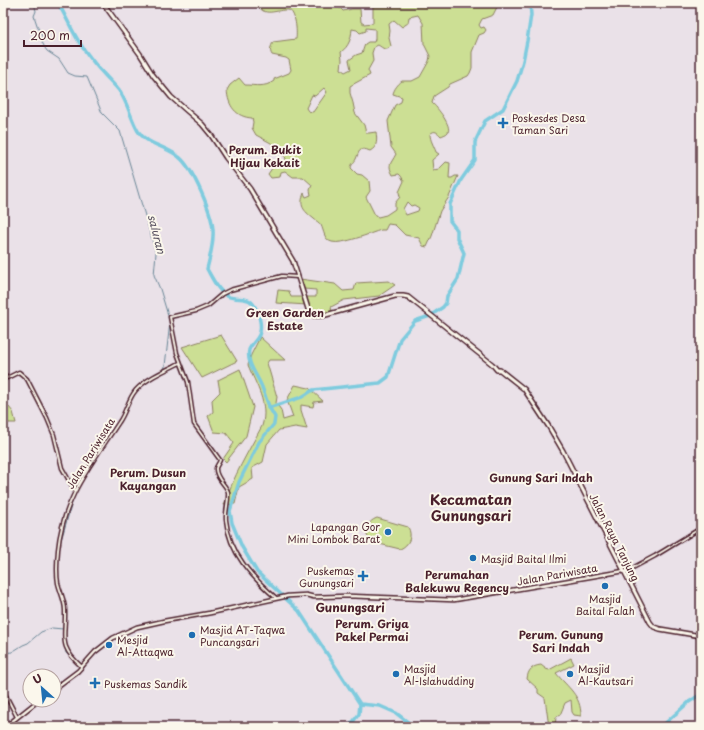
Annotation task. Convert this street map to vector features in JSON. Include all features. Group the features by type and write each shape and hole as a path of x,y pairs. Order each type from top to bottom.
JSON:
{"main road":[{"path":"103,3 140,54 153,75 171,97 202,124 250,189 291,256 298,277"},
{"name":"Jalan Raya Tanjung","path":"298,277 309,312 314,316 322,316 402,296 408,297 492,364 496,370 500,370 524,389 560,445 643,610 654,627 662,630 701,636"},
{"name":"Jalan Pariwisata","path":"62,683 82,667 95,652 108,641 137,627 288,596 306,595 314,597 344,596 454,600 624,572"},
{"path":"5,727 29,708"}],"street":[{"path":"278,598 254,577 238,557 228,533 226,520 228,492 220,481 216,470 220,460 194,424 188,382 180,364 170,317 202,309 211,305 217,298 226,292 282,276 298,277"},
{"name":"Jalan Pariwisata","path":"82,667 68,654 64,631 65,607 57,575 58,549 62,528 74,489 121,418 131,396 142,385 163,372 180,364"},
{"path":"3,374 7,378 20,372 27,380 47,418 54,435 62,468 74,489"},
{"path":"624,572 655,556 701,528"},
{"path":"3,690 17,717"}],"green space":[{"path":"257,3 340,3 340,8 343,11 360,9 361,22 364,24 373,23 373,3 499,3 493,15 482,19 479,25 481,28 484,27 486,30 484,33 479,35 472,52 472,68 468,76 450,84 434,96 432,103 443,117 449,129 446,134 441,136 435,132 430,134 431,141 436,152 439,154 432,160 433,170 439,169 446,162 450,163 449,178 458,176 449,197 440,211 427,247 423,246 419,238 405,235 395,225 388,224 385,230 342,242 329,241 321,225 307,213 302,205 304,193 306,197 311,195 310,190 312,185 303,177 293,177 285,171 281,172 280,177 271,178 268,174 273,167 284,163 286,158 271,143 256,135 252,128 252,118 241,115 234,110 229,101 227,90 230,85 239,78 245,85 263,85 289,73 291,70 289,60 272,55 270,50 273,42 296,39 296,27 293,14 288,10 267,12 260,8","holes":["418,15 423,23 424,44 430,56 429,61 420,77 412,81 402,81 396,87 393,94 402,97 401,102 395,105 388,121 391,147 396,154 390,164 390,168 393,175 399,174 404,181 399,192 400,197 395,203 395,209 386,215 378,217 375,215 366,197 370,191 369,181 362,175 357,174 351,168 360,150 364,149 370,151 376,145 377,140 376,132 366,133 364,125 355,113 350,93 350,86 370,75 368,70 373,61 372,53 374,47 378,45 386,49 391,46 389,38 389,24 394,20 402,27 408,23 409,17","366,28 375,29 374,42 368,42 365,44 362,53 349,60 351,69 345,72 341,69 341,52 349,42 352,29 357,30 360,33 366,31","324,88 327,92 313,112 308,111 306,108 312,95 315,96","407,202 411,206 414,205 419,208 418,211 406,215 403,209"]},
{"path":"300,279 335,284 343,291 354,290 356,283 389,281 395,285 379,296 344,300 331,307 332,311 315,315 308,310 307,305 276,303 278,290 289,291 291,297 316,297 316,290 304,289"},
{"path":"221,335 237,361 202,378 182,347"},
{"path":"260,337 285,360 269,360 267,363 277,397 276,403 281,410 283,420 293,417 287,400 295,385 309,388 323,401 314,402 313,407 301,405 301,410 307,429 295,427 279,430 267,444 263,462 252,468 253,479 239,487 235,504 224,505 236,475 262,426 264,418 261,395 248,365"},
{"path":"240,369 253,407 246,436 226,462 223,459 234,443 226,433 214,432 208,416 213,412 212,400 220,392 218,380"},
{"path":"9,407 13,412 16,423 5,423 3,419 3,409"},
{"name":"Lapangan Gor Mini Lombok Barat","path":"377,518 408,527 410,537 408,543 400,549 371,542 366,532 367,528 370,522"},
{"path":"571,658 574,664 556,673 576,697 579,703 581,716 574,715 572,712 571,700 565,703 560,715 556,717 555,727 549,727 545,698 538,693 538,689 527,679 528,673 535,666 541,665 549,670"}],"waterway":[{"name":"saluran","path":"34,3 36,11 34,16 43,38 42,42 47,51 59,59 68,73 75,76 87,77 102,113 120,131 156,253 154,275 170,322 164,370"},
{"path":"58,3 83,48 120,92 138,131 146,139 179,157 196,180 209,213 213,230 212,250 207,269 224,294 232,298 248,300 254,305 258,313 260,332 249,350 249,360 261,385 269,407 275,417 274,424 259,442 239,482 230,511 232,523 242,547 257,572 299,611 360,704"},
{"path":"268,408 302,397 313,390 380,383 388,377 400,339 415,321 430,316 443,307 446,303 447,296 458,279 464,253 457,238 457,230 450,221 450,204 461,180 475,160 475,142 485,121 503,109 517,81 527,41 531,15 530,3"},
{"name":"saluran","path":"142,386 162,373"},
{"name":"saluran","path":"112,435 120,423"},
{"name":"saluran","path":"88,470 110,438"},
{"path":"60,544 74,496"},
{"path":"57,550 57,581"},
{"path":"62,599 64,612"},
{"path":"3,653 12,652 28,643 41,632 52,628 63,629 64,615"},
{"path":"63,629 63,640"},
{"path":"64,644 66,653 78,665"},
{"path":"661,727 689,702 701,694"},
{"path":"349,727 359,714 360,704 380,706 396,713 414,727"}],"place":[{"name":"Poskesdes Desa Taman Sari","path":"503,123"},
{"name":"Lapangan Gor Mini Lombok Barat","path":"388,532"},
{"name":"Masjid Baital Ilmi","path":"473,558"},
{"name":"Puskemas Gunungsari","path":"363,576"},
{"name":"Masjid Baital Falah","path":"605,586"},
{"name":"Masjid AT-Taqwa Puncangsari","path":"192,635"},
{"name":"Mesjid Al-Attaqwa","path":"109,645"},
{"name":"Masjid Al-Islahuddiny","path":"396,674"},
{"name":"Masjid Al-Kautsari","path":"570,674"},
{"name":"Puskemas Sandik","path":"95,683"}],"district":[{"name":"Perum. Bukit Hijau Kekait","path":"265,155"},
{"name":"Green Garden Estate","path":"285,318"},
{"name":"Gunung Sari Indah","path":"541,477"},
{"name":"Perum. Dusun Kayangan","path":"148,478"},
{"name":"Kecamatan Gunungsari","path":"471,508"},
{"name":"Perumahan Balekuwu Regency","path":"457,580"},
{"name":"Gunungsari","path":"350,607"},
{"name":"Perum. Griya Pakel Permai","path":"372,629"},
{"name":"Perum. Gunung Sari Indah","path":"561,640"}]}
